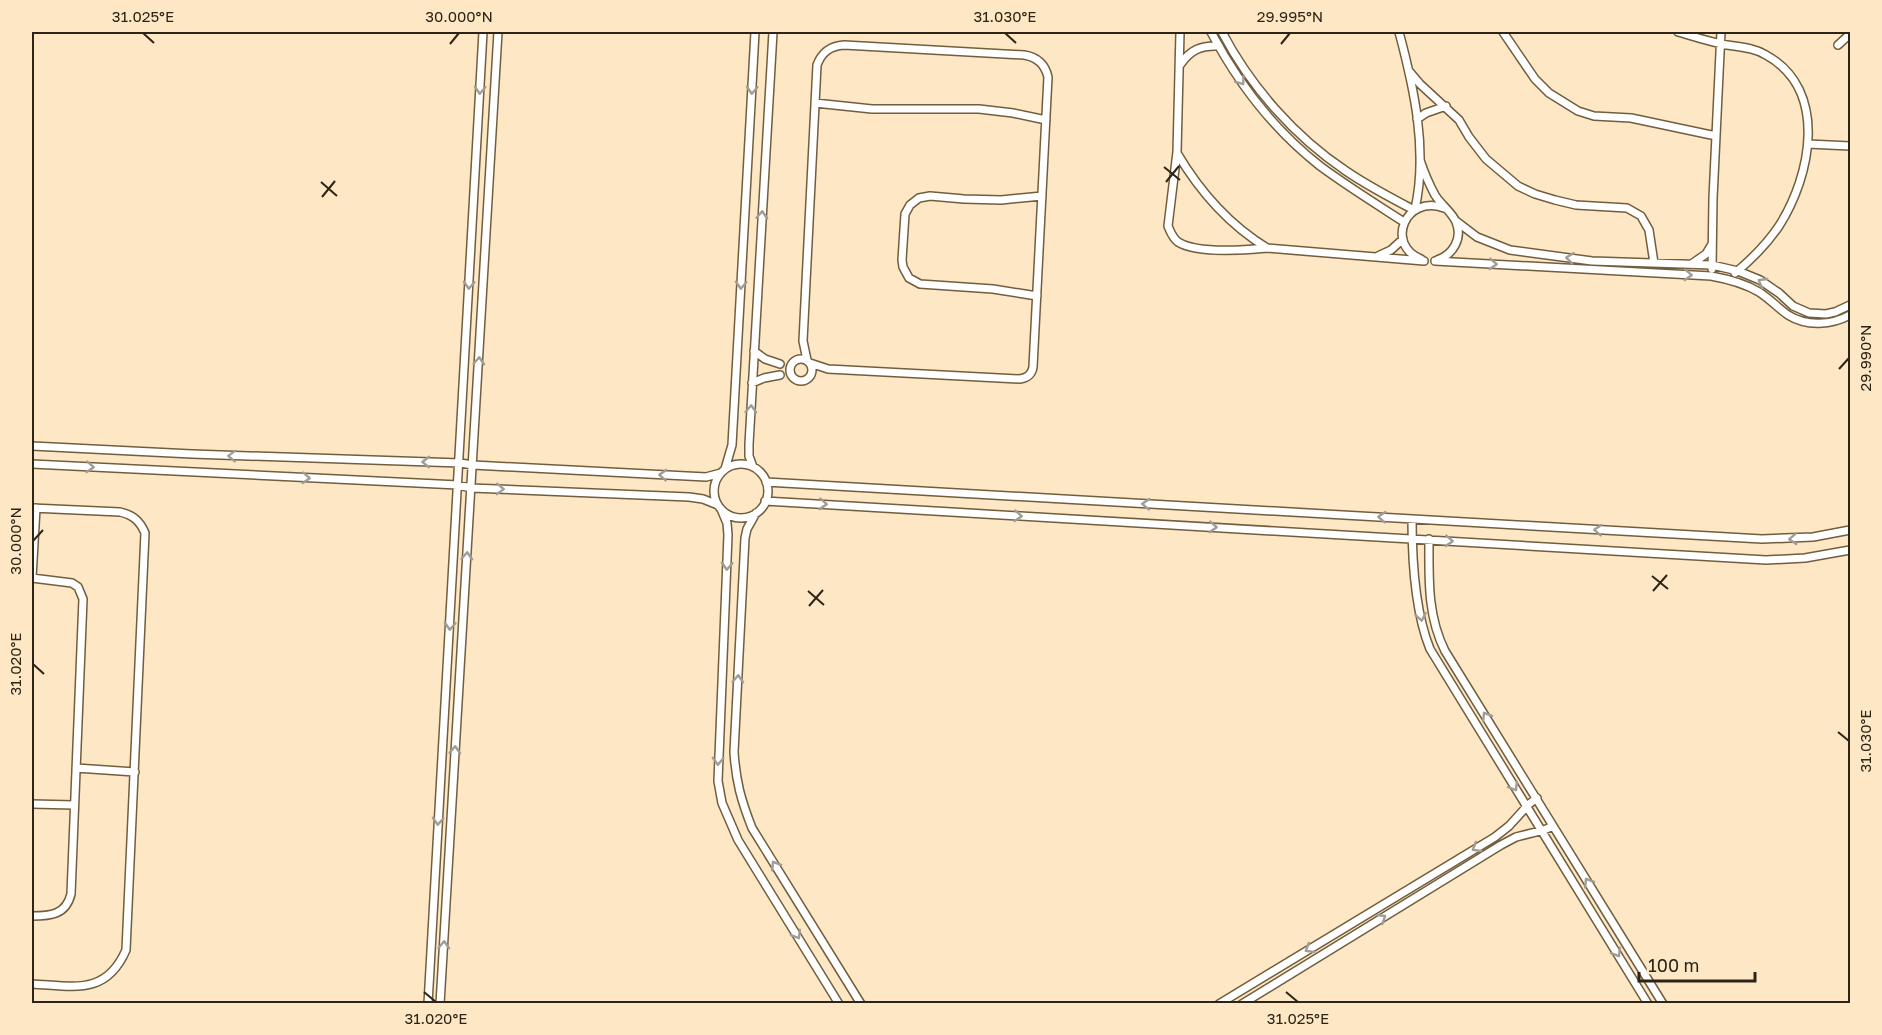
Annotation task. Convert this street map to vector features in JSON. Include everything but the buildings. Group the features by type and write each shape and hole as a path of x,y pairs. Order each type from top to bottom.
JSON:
{"street":[{"path":"428,1004 483,32"},
{"path":"440,1004 498,32"},
{"path":"755,32 732,445 729,460 717,478 714,489 716,500 727,524 728,535 718,781 722,803 738,840 839,1004"},
{"path":"773,32 748,450 750,463 763,476 767,489 765,501 747,529 745,538 734,752 736,780 741,801 752,828 861,1004"},
{"path":"1180,32 1177,152 1168,226 1172,236 1184,245 1214,250 1267,248 1425,261 1711,276 1728,279 1758,291 1788,315 1804,322 1822,324 1851,315"},
{"path":"1211,32 1247,90 1275,124 1302,150 1341,181 1404,222"},
{"path":"1222,32 1247,72 1272,105 1300,135 1347,172 1414,210 1429,205 1444,208"},
{"path":"1399,32 1409,71 1417,119 1420,160 1419,185 1414,210 1404,222 1402,238 1410,253 1425,261"},
{"path":"1503,32 1535,79 1549,93 1571,107 1594,116 1631,118 1716,136"},
{"path":"1678,32 1720,44 1755,50 1767,55 1791,78 1806,107 1809,123 1808,144 1803,172 1788,210 1766,243 1728,279"},
{"path":"1711,276 1721,32"},
{"path":"1838,45 1851,34"},
{"path":"752,383 764,378 786,375 795,380 807,380 813,369 808,362 803,341 819,60 829,49 838,45 1024,55 1038,60 1047,72 1046,120 1031,373 1020,379 828,369 808,362 801,359 788,364 765,359 754,351"},
{"path":"1180,65 1192,51 1201,47 1219,46"},
{"path":"1409,71 1459,120 1486,159 1518,186 1556,200 1587,206 1627,208 1635,211 1641,216 1649,230 1654,262"},
{"path":"815,104 872,109 979,109 1046,120"},
{"path":"1417,119 1446,106"},
{"path":"1808,144 1851,146"},
{"path":"1177,152 1196,183 1220,211 1247,236 1267,248"},
{"path":"1420,160 1430,185 1444,208 1451,213 1458,228 1457,243 1448,254 1435,261"},
{"path":"1341,181 1347,172"},
{"path":"1036,296 993,289 920,284 909,278 902,260 905,214 910,205 919,198 930,196 991,200 1042,196"},
{"path":"1456,221 1477,237 1510,250 1592,261 1712,266 1738,271 1770,286 1793,306 1809,312 1826,314 1843,310 1851,305"},
{"path":"1377,257 1391,250 1402,238"},
{"path":"1690,264 1701,258 1713,244"},
{"path":"1591,270 1592,261"},
{"path":"1788,315 1793,306"},
{"path":"786,375 788,364 803,341"},
{"path":"811,375 828,369"},
{"path":"32,446 226,456 460,462 472,465 706,477 736,464 753,467"},
{"path":"32,464 458,485 471,488 689,496 703,499 737,517 756,513"},
{"path":"766,482 1779,540 1851,530"},
{"path":"765,501 1766,560 1805,558 1851,550"},
{"path":"32,916 54,915 66,907 69,901 83,599 78,587 72,583 32,578 34,508 120,512 136,518 146,533 126,950 120,964 110,976 96,983 80,986 32,984"},
{"path":"1412,519 1420,616 1430,648 1648,1004"},
{"path":"1429,539 1430,601 1433,622 1440,641 1663,1004"},
{"path":"76,768 135,772"},
{"path":"1219,1004 1495,837 1537,798"},
{"path":"32,804 74,805"},
{"path":"1242,1004 1508,841 1554,826"}]}
